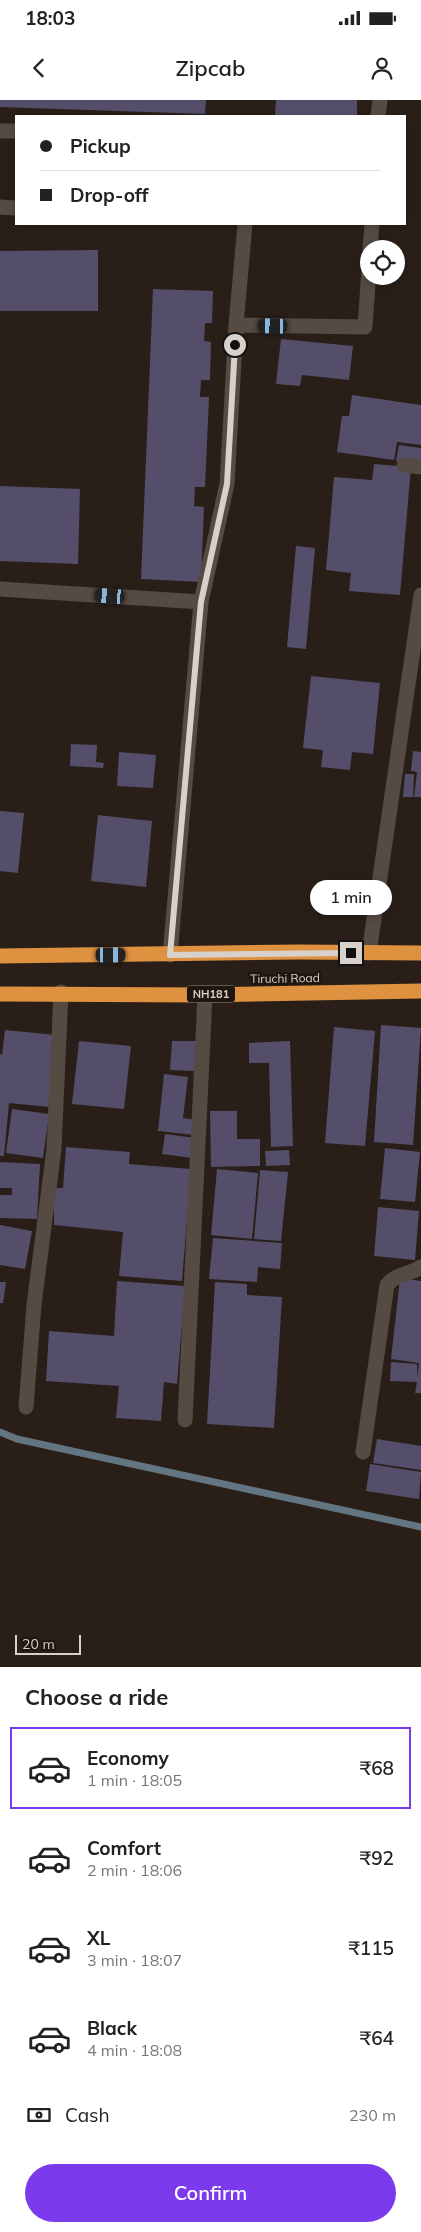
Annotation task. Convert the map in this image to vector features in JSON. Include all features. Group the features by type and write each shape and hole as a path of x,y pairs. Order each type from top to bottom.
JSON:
{"highway":[{"path":"0,956 299,952 421,953"},
{"name":"Tiruchi Road","path":"0,994 61,992 205,995 421,991"}],"street":[{"path":"378,115 380,100"},
{"path":"0,131 15,131"},
{"path":"0,207 15,208"},
{"path":"170,955 201,602 227,484 236,325 245,225"},
{"path":"371,240 372,225"},
{"path":"236,325 365,327 368,285"},
{"path":"404,465 421,467"},
{"path":"0,589 201,602"},
{"path":"369,953 421,595"},
{"path":"26,1406 34,1305 54,1149 61,992"},
{"path":"185,1420 205,995"},
{"path":"363,1452 387,1285 393,1277 414,1272 421,1267"}],"building":[{"path":"0,100 206,100 205,114 0,107"},
{"path":"276,100 357,100 357,115 275,115"},
{"path":"98,250 98,311 0,311 0,251"},
{"path":"153,289 213,291 212,323 205,323 204,341 211,342 210,380 201,380 200,397 209,397 205,487 195,487 194,506 204,507 201,582 141,579"},
{"path":"281,339 353,346 349,380 302,375 300,386 276,384"},
{"path":"352,395 421,405 421,445 397,442 394,460 337,452 342,416 349,416"},
{"path":"399,445 421,448 421,465 396,461"},
{"path":"374,464 411,467 400,595 349,591 351,573 326,570 334,477 372,480"},
{"path":"0,486 80,489 78,564 0,561"},
{"path":"296,546 315,548 306,649 287,647"},
{"path":"311,676 380,683 373,754 352,752 350,770 321,767 323,750 303,748"},
{"path":"71,744 97,745 96,762 104,763 103,768 70,766"},
{"path":"413,751 421,752 421,797 414,797 417,772 411,771"},
{"path":"119,752 156,755 153,788 117,786"},
{"path":"405,774 414,774 413,797 403,797"},
{"path":"0,811 24,813 18,873 0,871"},
{"path":"98,815 152,821 146,887 91,881"},
{"path":"381,1025 421,1028 413,1145 374,1142"},
{"path":"334,1027 375,1031 365,1146 325,1143"},
{"path":"5,1030 56,1035 49,1107 9,1103 4,1156 0,1156 0,1054 2,1055"},
{"path":"79,1041 131,1046 124,1109 72,1104"},
{"path":"172,1041 197,1041 196,1071 170,1070"},
{"path":"290,1041 293,1146 271,1147 269,1063 249,1063 249,1043"},
{"path":"164,1074 188,1077 183,1118 197,1120 195,1135 158,1131"},
{"path":"12,1109 49,1114 43,1158 6,1153"},
{"path":"210,1111 237,1111 237,1139 260,1139 260,1166 211,1167"},
{"path":"165,1134 195,1138 192,1158 162,1154"},
{"path":"66,1147 130,1152 129,1164 191,1169 182,1281 119,1276 123,1232 54,1225 54,1188 63,1188"},
{"path":"385,1148 420,1152 415,1202 380,1199"},
{"path":"289,1150 290,1165 266,1166 265,1151"},
{"path":"0,1162 40,1164 37,1219 0,1218 0,1195 12,1195 12,1188 0,1188"},
{"path":"217,1169 258,1173 252,1239 211,1235"},
{"path":"260,1170 288,1172 281,1241 254,1239"},
{"path":"378,1207 419,1211 415,1260 374,1256"},
{"path":"0,1225 32,1231 25,1269 0,1265"},
{"path":"213,1238 282,1243 280,1269 258,1267 257,1282 209,1279"},
{"path":"400,1278 421,1281 421,1393 415,1393 417,1382 390,1381 391,1362 417,1364 417,1377 419,1363 391,1359"},
{"path":"117,1281 185,1286 177,1384 164,1382 161,1421 116,1418 119,1386 46,1381 49,1331 114,1336"},
{"path":"0,1282 6,1282 3,1303 0,1303"},
{"path":"215,1282 247,1284 247,1295 282,1297 274,1428 207,1424"},
{"path":"377,1439 421,1446 421,1470 373,1463"},
{"path":"370,1464 421,1472 419,1499 366,1491"}],"waterway":[{"path":"0,1432 17,1439 421,1527"}],"route":[{"path":"235,345 227,484 201,602 170,955 299,952 351,953"}]}
